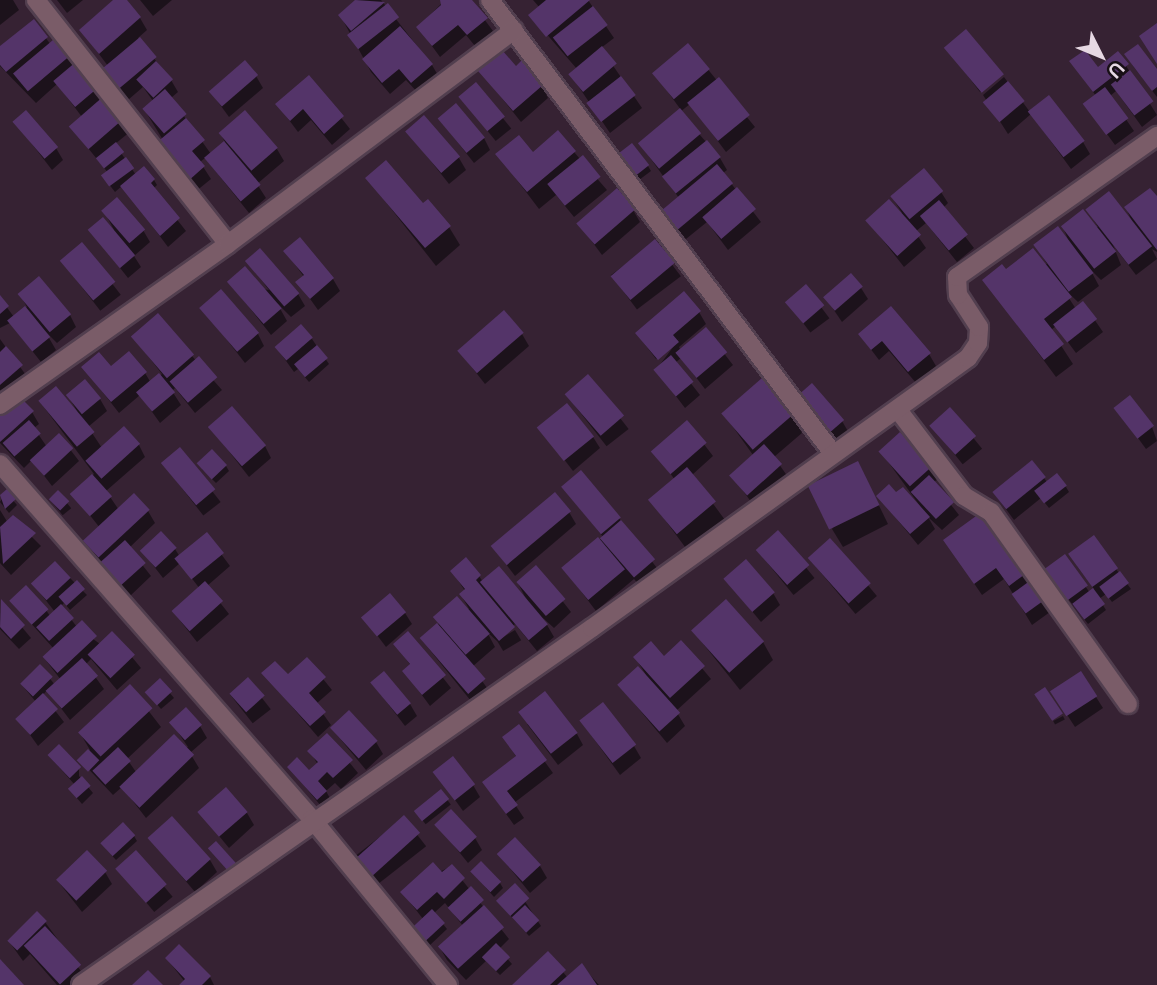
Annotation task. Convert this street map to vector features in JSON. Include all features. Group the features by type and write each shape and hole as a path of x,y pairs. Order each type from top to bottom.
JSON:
{"street":[{"path":"36,0 228,244"},
{"path":"490,0 832,452"},
{"path":"0,405 228,244 514,30"},
{"path":"81,985 313,819 592,628 832,452 898,410 976,349 979,327 956,289 964,270 1157,136"},
{"path":"898,410 964,496 991,512 1128,704"},
{"path":"0,464 313,819 449,985"}],"building":[{"path":"113,0 127,0 141,17 99,54 79,30"},
{"path":"355,0 385,2 351,31 338,15"},
{"path":"440,0 472,0 488,18 467,35 458,25 432,46 416,27 441,5"},
{"path":"546,0 590,0 546,37 528,15"},
{"path":"388,3 399,17 358,49 347,35"},
{"path":"593,6 608,25 568,56 553,37"},
{"path":"34,19 48,37 6,72 0,65 0,46"},
{"path":"1157,23 1157,64 1139,36"},
{"path":"400,26 433,64 411,83 399,69 382,83 362,59"},
{"path":"966,29 1004,74 982,93 944,48"},
{"path":"59,35 74,53 28,91 13,74"},
{"path":"140,37 157,57 119,88 102,68"},
{"path":"688,43 710,69 674,99 652,73"},
{"path":"1138,44 1157,69 1157,87 1152,91 1124,54"},
{"path":"602,46 617,64 583,92 568,74"},
{"path":"502,50 516,66 522,60 543,85 513,111 478,71"},
{"path":"1085,50 1098,67 1118,51 1129,64 1093,92 1069,61"},
{"path":"245,60 258,75 222,107 209,91"},
{"path":"77,61 99,87 75,107 53,81"},
{"path":"156,61 173,79 153,98 136,79"},
{"path":"1130,70 1153,101 1134,116 1111,84"},
{"path":"309,75 344,116 324,134 303,109 290,121 275,104"},
{"path":"621,76 636,95 601,122 586,103"},
{"path":"719,77 750,115 718,141 687,103"},
{"path":"1008,81 1025,101 999,122 983,102"},
{"path":"476,82 505,116 487,131 458,97"},
{"path":"1105,87 1128,118 1106,135 1083,104"},
{"path":"165,89 187,114 164,134 142,109"},
{"path":"105,95 125,118 88,149 69,126"},
{"path":"1049,95 1085,141 1063,157 1028,112"},
{"path":"456,103 485,137 467,153 438,118"},
{"path":"680,108 701,133 659,169 638,143"},
{"path":"26,110 58,147 45,159 12,122"},
{"path":"245,110 278,148 251,171 219,133"},
{"path":"424,115 460,157 441,173 405,131"},
{"path":"186,118 205,140 192,151 205,166 187,182 155,144"},
{"path":"558,130 576,151 527,192 495,154 519,135 533,152"},
{"path":"707,140 721,157 676,194 662,177"},
{"path":"224,141 261,185 241,201 204,158"},
{"path":"116,142 124,152 104,168 96,158"},
{"path":"632,143 649,165 635,176 618,154"},
{"path":"583,155 601,177 565,206 547,184"},
{"path":"126,157 134,168 109,187 101,175"},
{"path":"386,160 423,203 428,199 451,226 425,248 365,178"},
{"path":"717,164 733,183 678,229 662,210"},
{"path":"144,166 155,179 151,183 180,218 160,236 120,186"},
{"path":"924,168 943,191 910,219 890,196"},
{"path":"737,187 756,209 721,239 702,217"},
{"path":"617,188 635,209 595,245 576,223"},
{"path":"1150,188 1157,196 1157,250 1124,207"},
{"path":"1109,191 1152,246 1128,265 1085,209"},
{"path":"117,197 145,229 129,243 101,211"},
{"path":"889,199 921,235 897,256 865,220"},
{"path":"939,200 968,234 949,251 920,216"},
{"path":"1083,209 1116,252 1094,269 1061,226"},
{"path":"103,217 135,255 120,268 88,230"},
{"path":"1058,226 1094,273 1069,292 1033,245"},
{"path":"300,237 334,278 310,299 295,282 304,275 283,251"},
{"path":"655,239 675,263 630,300 611,276"},
{"path":"82,242 115,282 93,300 60,261"},
{"path":"260,248 299,293 284,306 245,261"},
{"path":"1033,248 1072,297 1044,319 1064,344 1044,360 982,280 1002,264 1006,269"},
{"path":"245,266 282,308 264,324 227,282"},
{"path":"851,273 863,287 835,311 823,297"},
{"path":"39,276 71,314 50,332 18,294"},
{"path":"806,284 824,305 803,324 785,302"},
{"path":"221,289 259,333 237,352 199,308"},
{"path":"684,291 701,311 673,335 679,342 658,360 635,333"},
{"path":"0,295 9,306 0,314"},
{"path":"1083,301 1097,319 1067,343 1053,324"},
{"path":"25,306 50,337 32,352 7,320"},
{"path":"891,306 931,353 908,372 882,341 871,350 858,334"},
{"path":"504,310 524,333 477,373 457,351"},
{"path":"158,313 194,355 167,378 131,337"},
{"path":"301,324 313,338 286,361 275,347"},
{"path":"706,327 727,352 697,378 675,353"},
{"path":"317,345 328,358 305,377 294,364"},
{"path":"6,346 23,365 0,385 0,352"},
{"path":"129,351 147,372 111,402 81,367 99,352 111,366"},
{"path":"671,355 693,382 676,397 653,370"},
{"path":"199,356 217,377 188,403 170,382"},
{"path":"159,373 175,392 152,411 136,392"},
{"path":"588,374 624,416 601,436 565,394"},
{"path":"762,378 793,414 753,450 721,413"},
{"path":"85,379 101,398 82,414 66,395"},
{"path":"812,383 844,420 830,432 798,395"},
{"path":"56,386 95,432 77,447 38,401"},
{"path":"1130,395 1154,426 1137,439 1113,408"},
{"path":"20,397 34,411 0,442 0,416"},
{"path":"567,403 594,436 564,461 537,428"},
{"path":"232,406 266,445 242,466 208,427"},
{"path":"950,407 976,436 955,455 929,426"},
{"path":"29,420 41,434 14,457 3,443"},
{"path":"687,420 707,443 670,474 651,451"},
{"path":"124,426 140,444 101,479 85,461"},
{"path":"900,432 931,467 910,486 878,451"},
{"path":"59,433 73,448 44,476 30,460"},
{"path":"764,444 782,464 747,496 729,475"},
{"path":"180,447 215,489 196,505 161,463"},
{"path":"212,449 227,465 212,479 197,463"},
{"path":"1032,460 1046,477 1006,509 992,492"},
{"path":"858,461 879,505 829,530 808,486"},
{"path":"687,467 716,501 677,534 648,500"},
{"path":"581,470 621,517 601,534 561,487"},
{"path":"1057,473 1067,486 1044,503 1034,491"},
{"path":"92,474 112,496 90,516 70,494"},
{"path":"929,475 954,502 936,519 911,492"},
{"path":"889,484 896,492 903,487 930,517 910,534 876,496"},
{"path":"7,489 16,499 5,509 0,495"},
{"path":"58,490 69,501 60,511 49,499"},
{"path":"555,492 571,511 507,565 491,546"},
{"path":"134,493 150,510 98,558 83,541"},
{"path":"983,511 1028,572 1009,586 996,568 974,584 943,540"},
{"path":"13,515 36,533 3,564 0,527"},
{"path":"621,520 655,559 634,578 600,538"},
{"path":"778,530 809,565 787,585 756,550"},
{"path":"161,531 177,548 155,568 140,551"},
{"path":"207,532 224,553 191,579 174,558"},
{"path":"1094,535 1118,568 1092,587 1068,554"},
{"path":"598,537 625,569 588,600 561,568"},
{"path":"830,538 871,583 849,603 808,558"},
{"path":"125,540 146,563 120,586 100,563"},
{"path":"1065,554 1088,586 1068,600 1045,569"},
{"path":"466,557 481,575 476,580 515,627 499,641 459,594 465,589 450,571"},
{"path":"746,559 775,592 752,612 723,579"},
{"path":"55,561 71,578 47,600 31,584"},
{"path":"536,565 566,599 546,616 516,582"},
{"path":"499,566 548,624 529,640 480,582"},
{"path":"1120,571 1129,583 1108,599 1099,587"},
{"path":"77,580 85,589 66,606 58,597"},
{"path":"1031,580 1045,599 1026,614 1012,594"},
{"path":"205,581 223,601 190,631 172,611"},
{"path":"26,585 49,609 32,625 9,601"},
{"path":"1093,588 1105,604 1084,620 1072,604"},
{"path":"390,593 406,612 377,637 361,617"},
{"path":"457,596 490,634 466,655 433,617"},
{"path":"1,599 25,625 11,639 0,627"},
{"path":"726,599 764,641 729,673 691,630"},
{"path":"61,604 74,618 49,641 36,627"},
{"path":"82,620 97,636 58,673 43,657"},
{"path":"437,623 486,679 468,694 420,638"},
{"path":"112,631 135,655 110,678 88,655"},
{"path":"408,631 446,675 422,695 402,671 410,664 393,644"},
{"path":"681,640 705,666 670,698 633,657 651,641 664,656"},
{"path":"307,657 326,677 309,693 326,712 310,726 261,673 275,661 288,674"},
{"path":"82,658 98,676 62,709 46,691"},
{"path":"40,664 53,677 33,697 20,684"},
{"path":"638,666 680,713 659,732 617,685"},
{"path":"384,671 411,703 397,715 370,683"},
{"path":"1081,671 1097,696 1066,716 1050,691"},
{"path":"248,677 265,696 246,712 229,694"},
{"path":"160,678 172,691 157,705 145,692"},
{"path":"130,684 153,708 101,757 78,732"},
{"path":"1045,687 1063,714 1052,721 1034,694"},
{"path":"545,691 578,733 551,754 518,712"},
{"path":"43,693 58,709 30,735 15,719"},
{"path":"603,702 636,745 613,763 579,720"},
{"path":"186,707 202,725 185,740 169,722"},
{"path":"349,710 378,741 359,758 330,728"},
{"path":"519,724 547,760 507,791 518,805 506,814 482,782 516,756 502,737"},
{"path":"327,733 353,760 333,778 327,772 318,781 327,791 317,800 287,767 297,757 309,770 318,762 307,751"},
{"path":"174,734 194,755 139,808 119,787"},
{"path":"59,744 81,767 70,778 47,755"},
{"path":"118,747 131,761 105,785 92,771"},
{"path":"88,749 99,760 88,772 77,760"},
{"path":"453,756 475,784 455,800 433,772"},
{"path":"82,776 91,786 77,798 68,789"},
{"path":"226,787 248,812 219,837 197,812"},
{"path":"441,789 449,799 422,821 414,811"},
{"path":"451,809 477,837 460,852 434,825"},
{"path":"404,815 420,833 372,876 356,858"},
{"path":"172,816 211,859 186,881 147,838"},
{"path":"123,822 135,835 113,856 100,843"},
{"path":"515,837 541,865 523,882 497,854"},
{"path":"216,841 237,864 229,871 208,848"},
{"path":"87,850 107,871 76,901 56,880"},
{"path":"136,850 167,884 146,903 115,869"},
{"path":"481,861 501,882 490,892 470,871"},
{"path":"433,862 442,872 452,864 465,878 444,899 437,892 417,910 400,892"},
{"path":"515,883 529,898 510,916 496,901"},
{"path":"471,886 484,900 461,922 448,908"},
{"path":"484,905 504,927 458,969 438,946"},
{"path":"525,905 539,920 526,933 512,917"},
{"path":"432,909 445,923 425,941 412,927"},
{"path":"37,911 47,921 17,951 7,941"},
{"path":"45,926 81,965 60,985 24,946"},
{"path":"496,943 510,957 496,971 482,957"},
{"path":"179,944 211,976 202,985 179,985 185,979 165,958"},
{"path":"548,951 566,970 550,985 512,985"},
{"path":"0,959 24,985 0,985"},
{"path":"582,963 597,985 557,985"},
{"path":"148,970 163,985 132,985"}]}
